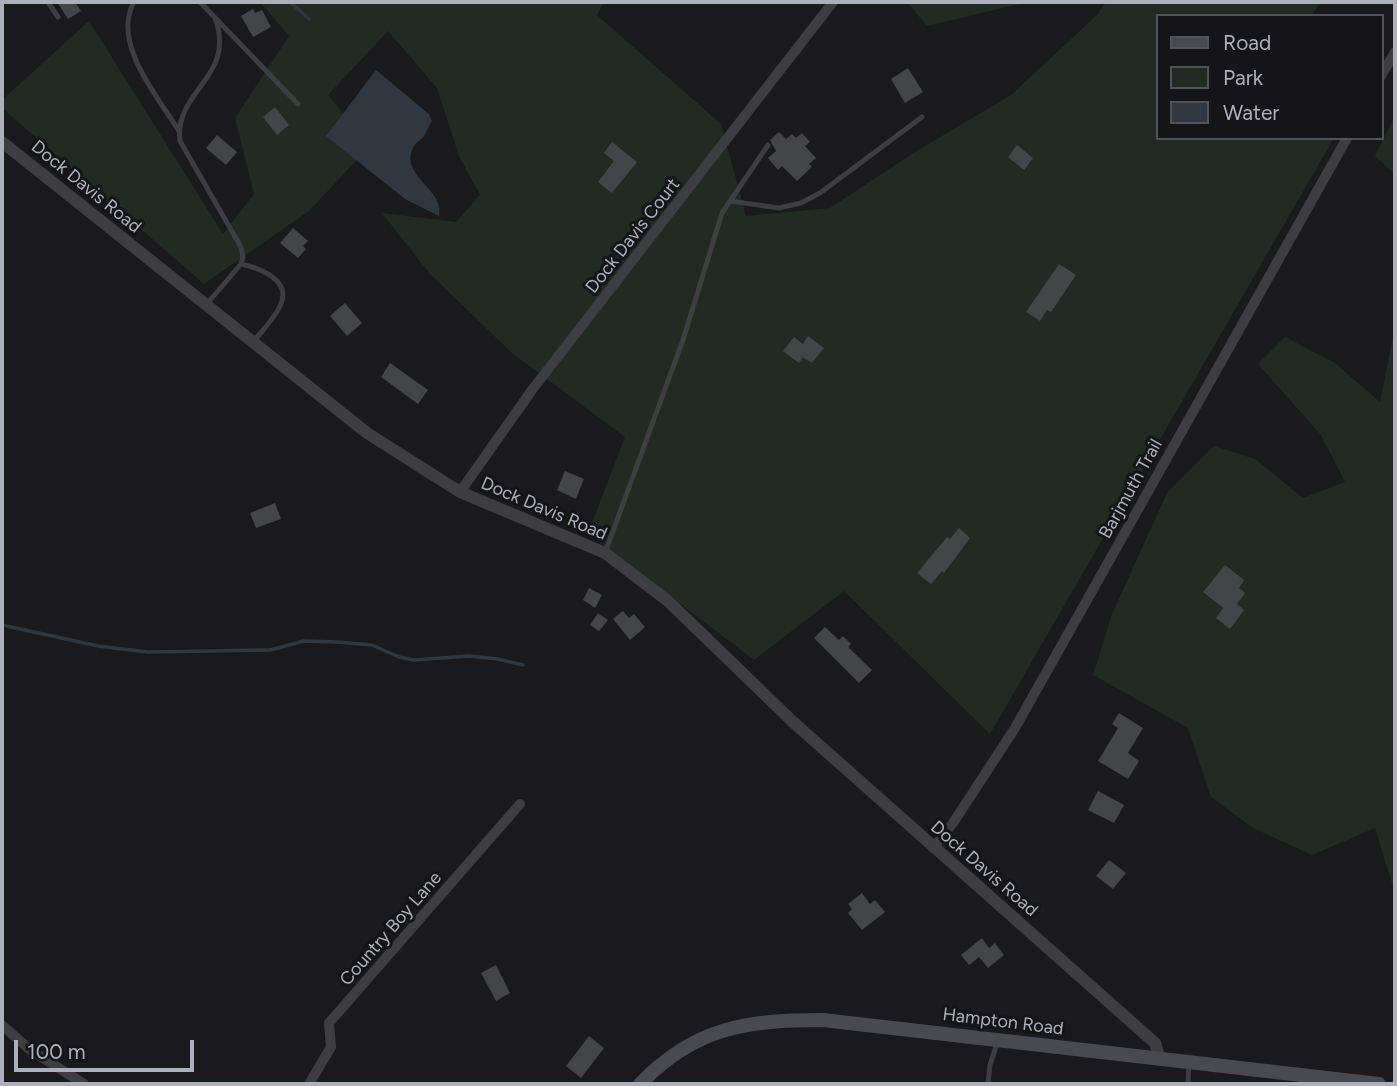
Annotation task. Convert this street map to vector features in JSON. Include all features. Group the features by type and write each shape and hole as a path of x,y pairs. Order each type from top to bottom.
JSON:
{"main road":[{"name":"Hampton Road","path":"640,1084 686,1046 719,1031 749,1023 781,1020 823,1020 998,1040 1189,1063 1270,1078 1379,1084"}],"street":[{"name":"Dock Davis Court","path":"460,492 532,390 834,2"},
{"path":"1383,73 1395,52"},
{"name":"Barjmuth Trail","path":"933,848 953,823 1015,728 1345,140"},
{"name":"Dock Davis Road","path":"2,142 367,433 460,492 605,553 668,601 792,721 1155,1043 1160,1060"},
{"name":"Country Boy Lane","path":"309,1084 331,1047 330,1023 520,804"},
{"path":"2,1025 29,1049 84,1084"}],"lane":[{"path":"48,2 58,17"},
{"path":"134,2 128,25 128,43 134,57 179,131 184,150 241,247 241,264 206,305"},
{"path":"200,2 298,104"},
{"path":"179,131 185,110 220,54 222,39 215,18"},
{"path":"730,201 779,208 801,203 820,193 922,117"},
{"path":"605,553 683,341 722,213 768,145"},
{"path":"241,264 270,273 279,284 282,297 281,305 253,342"},
{"path":"988,1084 990,1065 998,1040"},
{"path":"1188,1084 1189,1063"}],"green space":[{"path":"260,2 604,2 597,15 721,124 746,216 830,208 915,152 1011,95 1098,14 1106,2 1321,2 1312,14 1156,14 1156,140 1333,140 990,734 844,591 754,660 588,533 625,437 513,354 430,274 382,213 456,222 480,195 459,156 437,88 388,31 328,95 369,147 309,211 204,284 2,108 2,100 89,21 223,234 254,194 235,118 289,36"},
{"path":"907,2 1022,2 927,26"},
{"path":"1395,116 1395,174 1375,156"},
{"path":"1395,327 1395,893 1375,828 1312,855 1253,828 1211,797 1188,728 1093,675 1112,614 1167,493 1214,446 1255,459 1303,498 1345,482 1321,435 1258,364 1285,337 1335,363 1380,402"}],"water":[{"path":"376,70 429,114 432,121 424,136 414,146 410,158 417,175 436,198 439,216 405,199 326,136"}],"building":[{"path":"57,2 75,2 81,11 68,19"},
{"path":"253,9 255,13 262,10 271,27 253,37 241,16"},
{"path":"908,68 923,92 905,103 891,79"},
{"path":"275,107 289,125 277,135 263,117"},
{"path":"779,132 786,139 792,134 796,138 802,133 810,142 805,146 816,158 809,164 812,167 797,181 782,166 778,170 768,158 776,151 770,140"},
{"path":"217,135 237,152 226,165 206,148"},
{"path":"612,142 637,162 612,193 598,182 614,161 604,153"},
{"path":"1017,145 1033,158 1024,170 1008,157"},
{"path":"293,228 308,241 303,246 306,249 298,258 280,243"},
{"path":"1059,264 1076,275 1051,312 1047,310 1040,321 1026,312"},
{"path":"345,303 362,323 347,336 330,316"},
{"path":"808,336 824,348 812,363 803,357 799,363 783,351 794,337 803,344"},
{"path":"390,363 428,390 418,404 381,377"},
{"path":"565,471 584,479 576,499 557,490"},
{"path":"275,503 281,519 256,528 250,513"},
{"path":"959,528 970,538 944,573 942,571 931,584 917,573 947,537 950,539"},
{"path":"1225,565 1244,580 1239,588 1245,593 1237,604 1244,610 1230,629 1216,618 1223,608 1203,592"},
{"path":"589,588 602,595 595,608 583,600"},
{"path":"623,611 629,618 634,614 645,627 630,640 613,619"},
{"path":"598,613 608,620 599,631 590,625"},
{"path":"825,627 839,640 843,636 851,644 848,647 872,670 859,683 814,638"},
{"path":"1119,713 1143,728 1128,753 1139,761 1128,779 1098,761 1118,728 1112,724"},
{"path":"1098,791 1124,805 1114,823 1088,810"},
{"path":"1109,860 1126,873 1113,889 1096,876"},
{"path":"862,893 870,904 875,900 885,912 862,930 848,913 852,909 848,904"},
{"path":"982,938 989,948 995,943 1004,955 988,968 979,957 969,965 961,955"},
{"path":"496,965 510,993 496,1001 481,973"},
{"path":"589,1036 604,1048 581,1078 566,1066"}],"waterway":[{"path":"290,2 309,19"},
{"path":"2,625 98,646 147,652 270,650 304,641 337,642 372,645 399,657 414,660 469,656 523,665"}]}
